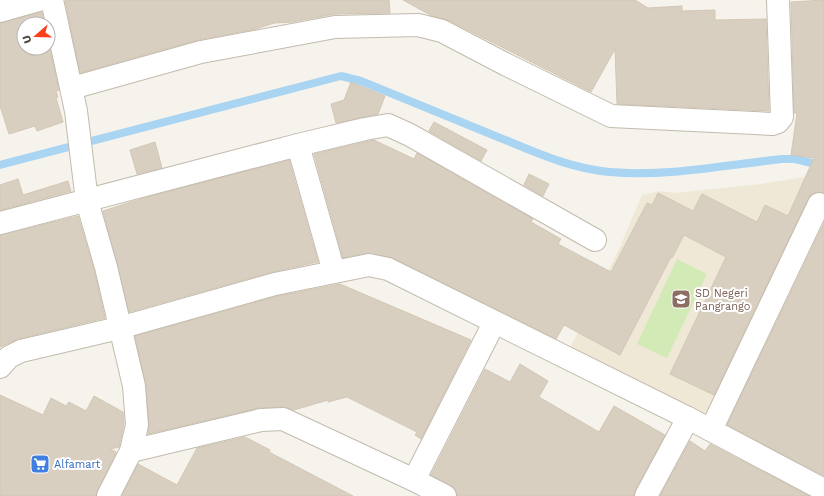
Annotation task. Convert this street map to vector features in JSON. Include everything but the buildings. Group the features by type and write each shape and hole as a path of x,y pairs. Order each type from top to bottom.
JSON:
{"street":[{"path":"0,11 39,0"},
{"path":"52,0 72,88 87,201 106,267 134,386 137,425 132,451 108,496"},
{"path":"72,88 201,52 335,27 418,25 442,31 507,66 611,116 764,125 778,122 782,117 778,0"},
{"path":"0,223 298,144 388,125 410,135 595,240"},
{"path":"298,144 334,272"},
{"path":"710,430 819,204"},
{"path":"0,367 9,357 21,351 120,328 275,284 369,265 388,269 494,323 688,418 824,490"},
{"path":"414,480 494,323"},
{"path":"646,496 688,418"},
{"path":"132,451 261,420 284,419 445,496"}],"shaded area":[{"name":"SD Negeri Pangrango","path":"824,174 710,421 570,348 619,249 642,195 659,191 675,193 761,184"}],"green space":[{"path":"677,259 707,274 667,358 637,344"}],"waterway":[{"path":"0,165 341,76 361,81 550,158 594,170 631,173 675,172 782,159 795,159 824,166"}],"place":[{"name":"SD Negeri Pangrango","path":"681,299"},
{"name":"Alfamart","path":"40,464"}]}
